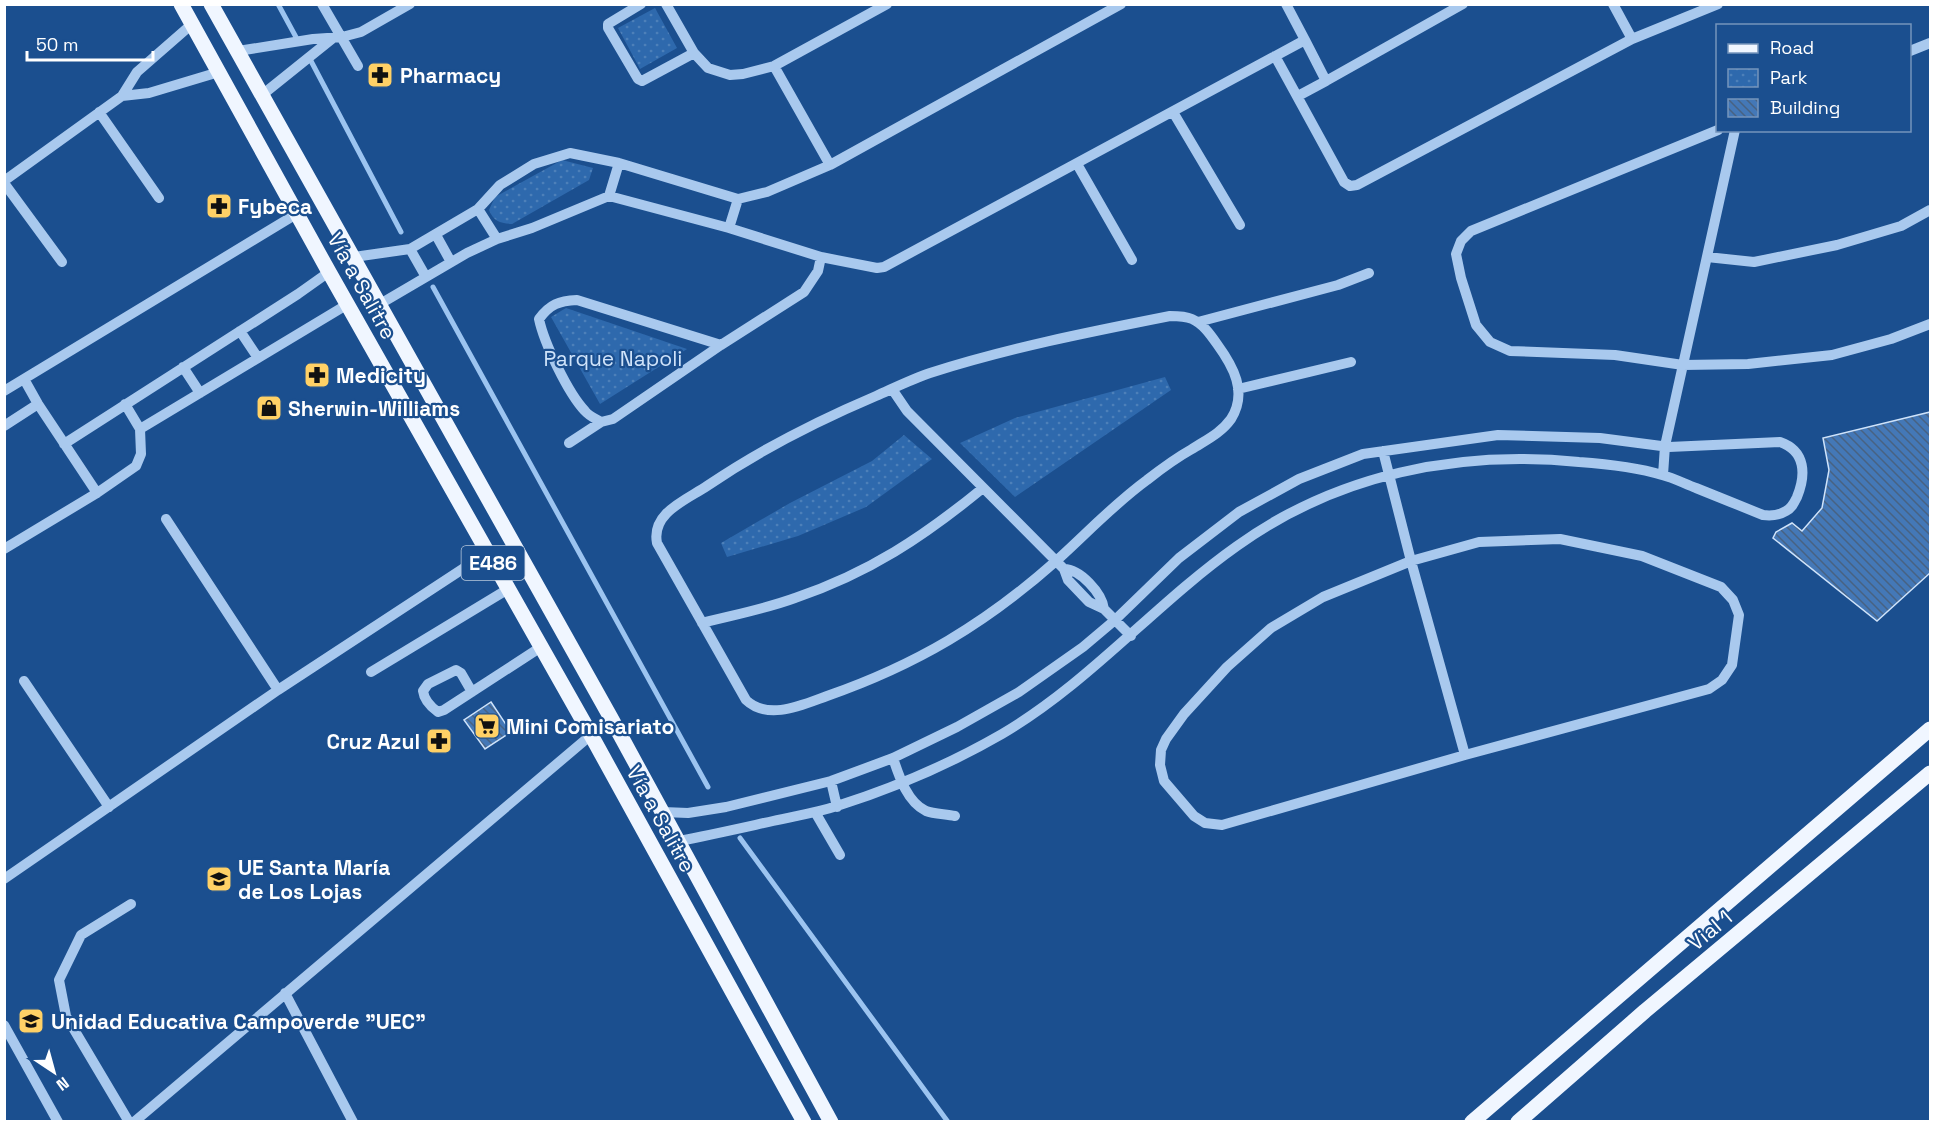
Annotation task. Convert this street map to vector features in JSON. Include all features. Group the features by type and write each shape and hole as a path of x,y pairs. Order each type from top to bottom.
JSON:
{"main road":[{"name":"Vía a Salitre","path":"181,4 329,272 591,735 804,1122"},
{"name":"Vía a Salitre","path":"211,4 663,812 831,1120"},
{"path":"1472,1122 1930,729"},
{"name":"Vial 1","path":"1518,1122 1645,1011 1930,773"}],"street":[{"path":"322,4 338,38 358,66"},
{"path":"238,51 313,39 338,38 362,32 410,4"},
{"path":"641,4 608,24 608,28 638,79 646,80 694,53"},
{"path":"666,4 694,53 708,69 730,75 774,66 887,4"},
{"path":"354,257 410,249 478,209 500,185 534,164 570,153 619,163 738,199 767,192 830,165 1120,4"},
{"path":"1286,4 1326,81"},
{"path":"1298,96 1463,4"},
{"path":"1613,4 1632,39"},
{"path":"1275,56 1344,182 1350,186 1357,185 1632,39 1711,6"},
{"path":"62,262 4,182 122,96 137,72 192,24"},
{"path":"262,95 338,38"},
{"path":"380,304 451,262 497,239 532,228 609,196 729,228 821,257 877,268 884,267 1305,40"},
{"path":"1911,51 1930,43"},
{"path":"774,66 830,165"},
{"path":"122,96 149,93 219,72"},
{"path":"99,112 159,198"},
{"path":"1173,112 1240,225"},
{"path":"1716,131 1471,231 1461,241 1456,254 1476,325 1490,342 1510,351 1615,355 1683,365 1748,364 1832,355 1891,339 1930,324"},
{"path":"1663,475 1665,446 1735,132"},
{"path":"609,196 619,163"},
{"path":"1077,164 1132,260"},
{"path":"729,228 738,199"},
{"path":"478,209 497,239"},
{"path":"1707,257 1754,262 1827,247 1901,226 1930,210"},
{"path":"4,391 298,213"},
{"path":"436,235 451,262"},
{"path":"410,249 426,277"},
{"path":"569,443 601,422 613,419 721,345 804,292 818,271 821,257"},
{"path":"64,444 329,272"},
{"path":"1198,322 1338,285 1369,273"},
{"path":"601,422 586,412 570,391 542,332 539,319 546,309 558,301 577,300 721,345"},
{"path":"140,429 348,304"},
{"path":"1170,316 1191,318 1211,335 1231,364 1238,389 1236,406 1223,429 1147,480 1099,520 1060,565 982,620 933,651 855,686 819,699 771,711 757,709 746,700 657,543 656,529 662,517 713,482 763,452 826,419 928,374 1022,348 1170,316"},
{"path":"240,331 258,358"},
{"path":"1238,389 1351,362"},
{"path":"183,367 200,393"},
{"path":"24,379 97,494"},
{"path":"892,389 907,411 1060,565 1077,572 1099,595 1104,609 1131,636"},
{"path":"4,426 38,404"},
{"path":"4,549 97,494 136,466 141,454 140,429 125,405"},
{"path":"663,812 688,813 726,807 831,781 892,758 957,727 1019,692 1074,654 1115,620 1179,558 1239,512 1299,479 1363,454 1498,435 1600,438 1665,446 1780,442 1797,453 1802,467 1803,482 1792,507 1774,516 1763,515 1663,475 1601,464 1504,458 1442,464 1389,474 1285,515 1237,546 1175,595 1131,636 1059,695 1004,733 942,765 837,807 678,841"},
{"path":"1383,451 1465,755"},
{"path":"702,623 793,599 860,572 922,536 983,488"},
{"path":"166,519 278,690"},
{"path":"1560,539 1642,556 1721,587 1733,600 1739,615 1732,664 1722,680 1709,689 1465,755 1222,825 1205,823 1194,816 1164,781 1160,765 1161,750 1166,739 1184,714 1227,667 1271,628 1323,597 1411,561 1479,542 1560,539"},
{"path":"4,879 278,690 487,553"},
{"path":"371,672 508,589"},
{"path":"472,692 456,670 428,684 423,691 424,696 438,712 472,692 541,647"},
{"path":"24,681 109,807"},
{"path":"134,1122 591,735"},
{"path":"892,758 910,796 927,811 955,816"},
{"path":"831,781 837,807"},
{"path":"815,812 840,855"},
{"path":"129,1122 66,1016 59,980 81,935 131,904"},
{"path":"285,993 353,1122"},
{"path":"4,1024 58,1122"}],"green space":[{"path":"655,8 677,48 640,69 618,28"},
{"path":"562,160 593,168 589,180 512,224 501,222 493,217 489,210 495,197"},
{"name":"Parque Napoli","path":"566,308 687,349 600,404 551,317"},
{"path":"1165,377 1171,390 1015,497 960,443 1015,418"},
{"path":"904,435 932,459 866,507 798,536 727,557 721,543 790,503 872,461"}],"building":[{"path":"1930,412 1930,573 1877,621 1773,538 1776,532 1792,523 1802,531 1822,508 1829,470 1823,438"},
{"name":"Mini Comisariato","path":"491,702 511,732 485,749 464,720"}],"waterway":[{"path":"278,4 297,39"},
{"path":"311,61 401,232"},
{"path":"433,287 708,787"},
{"path":"740,838 948,1122"}],"place":[{"name":"Pharmacy","path":"380,75"},
{"name":"Fybeca","path":"219,206"},
{"name":"Medicity","path":"317,375"},
{"name":"Sherwin-Williams","path":"269,408"},
{"name":"Mini Comisariato","path":"487,726"},
{"name":"Cruz Azul","path":"439,741"},
{"name":"UE Santa María de Los Lojas","path":"219,879"},
{"name":"Unidad Educativa Campoverde \"UEC\"","path":"31,1021"}]}
